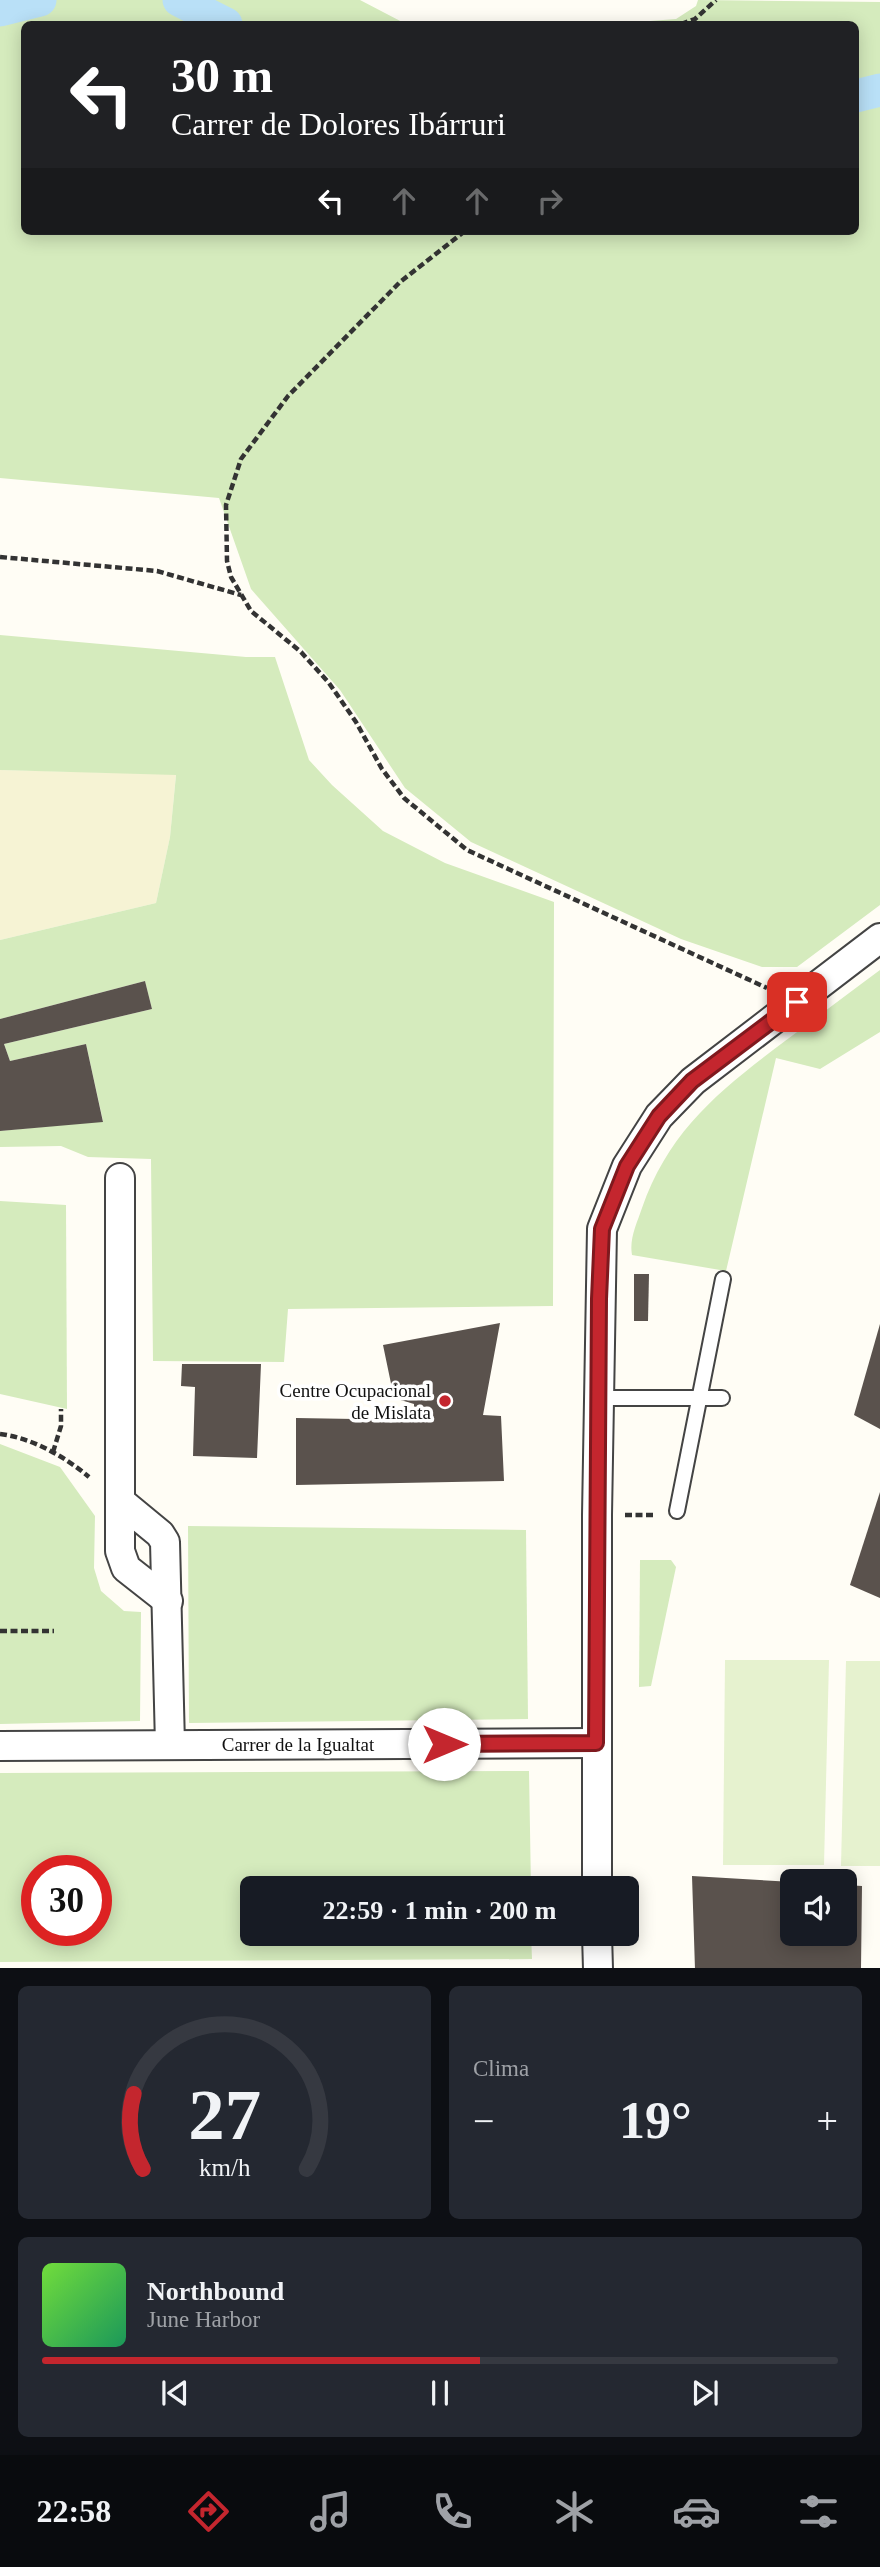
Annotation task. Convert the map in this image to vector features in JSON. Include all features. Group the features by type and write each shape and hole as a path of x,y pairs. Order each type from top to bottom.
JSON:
{"street":[{"path":"597,1876 598,1398 602,1229 627,1166 659,1116 692,1081 880,938"},
{"path":"120,1178 120,1551 126,1568 168,1601"},
{"path":"120,1501 159,1534 164,1542 168,1601 170,1745"},
{"name":"Carrer de la Igualtat","path":"0,1746 596,1743"},
{"path":"597,1946 598,1968"}],"lane":[{"path":"677,1511 723,1279"},
{"path":"598,1398 722,1398"}],"path":[{"path":"689,21 716,0"},
{"path":"460,235 400,282 288,396 241,459 226,505 227,561 232,577 251,611 301,652 329,682 356,722 382,769 404,798 467,850 797,1002"},
{"path":"0,557 157,571 242,595"},
{"path":"53,1452 61,1426 61,1409"},
{"path":"0,1434 13,1436 68,1460 120,1501"},
{"path":"0,1631 54,1631"}],"shaded area":[{"path":"0,770 176,774 170,837 156,903 0,940"}],"green space":[{"path":"0,0 360,0 400,21 21,21 21,235 859,235 859,21 650,21 676,19 696,6 698,0 880,2 880,905 797,967 762,967 681,939 471,842 405,788 340,690 251,589 219,498 0,478"},
{"path":"0,635 246,657 275,657 309,760 332,785 383,831 445,863 554,902 553,1306 288,1309 284,1362 153,1361 151,1159 88,1157 61,1146 0,1147 0,1131 103,1121 86,1044 10,1061 4,1044 152,1009 145,981 0,1019 0,940 156,903 170,837 176,775 0,770"},
{"path":"880,970 880,1032 820,1069 776,1058 726,1271 632,1255 634,1231 653,1180 682,1134 700,1113 739,1076"},
{"path":"0,1201 66,1205 67,1409 0,1394"},
{"path":"0,1444 60,1467 95,1516 94,1568 101,1591 124,1611 141,1612 140,1721 0,1724"},
{"path":"188,1526 526,1530 528,1719 189,1723"},
{"path":"640,1560 671,1560 676,1567 651,1686 639,1687"},
{"path":"725,1660 829,1660 824,1865 723,1865"},
{"path":"846,1661 880,1661 880,1866 841,1866"},
{"path":"529,1771 531,1876 240,1876 240,1946 531,1946 532,1959 0,1962 0,1773"}],"building":[{"path":"145,981 152,1009 4,1044 10,1061 86,1044 103,1122 0,1131 0,1019"},
{"path":"634,1274 649,1274 648,1321 634,1321"},
{"name":"Centre Ocupacional de Mislata","path":"500,1323 483,1415 501,1416 504,1481 296,1485 296,1418 414,1420 414,1404 394,1398 383,1345"},
{"path":"880,1324 880,1429 854,1415"},
{"path":"182,1364 261,1364 257,1458 193,1456 195,1387 181,1386"},
{"path":"880,1492 880,1598 850,1585"},
{"path":"692,1876 780,1881 780,1946 857,1946 857,1886 862,1886 861,1968 695,1968"}],"waterway":[{"path":"0,10 40,0"},
{"path":"179,0 220,21"},
{"path":"859,95 880,90"}],"place":[{"name":"Centre Ocupacional de Mislata","path":"445,1401"}],"route":[{"path":"444,1744 596,1743 599,1299 602,1229 627,1166 659,1116 692,1081 797,1002"}]}
